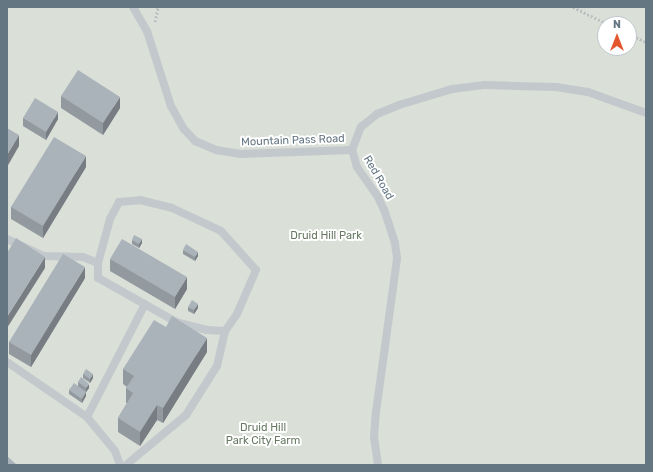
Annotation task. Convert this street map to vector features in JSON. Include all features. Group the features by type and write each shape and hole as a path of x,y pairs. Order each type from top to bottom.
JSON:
{"lane":[{"name":"Mountain Pass Road","path":"133,7 147,31 171,106 184,129 195,141 216,150 240,154 352,150"},
{"name":"Red Road","path":"378,465 374,438 376,412 397,258 396,243 384,210 378,197 357,167 352,150 361,126 376,114 421,97 452,88 476,86 556,87 588,92 646,113"},
{"path":"126,465 186,415 217,366 224,330 237,314 256,270 221,231 172,208 140,200 119,202 110,219 98,263 98,278 178,323 207,330 224,330"},
{"path":"7,239 43,256 83,257 98,263"},
{"path":"87,417 145,304"},
{"path":"7,362 87,417 115,451 120,465"}],"path":[{"path":"573,7 597,19"}],"green space":[{"name":"Druid Hill Park","path":"7,7 646,7 646,465 7,465"}],"building":[{"path":"78,70 120,97 103,123 61,96"},
{"path":"35,98 58,112 46,132 23,118"},
{"path":"7,128 19,135 7,155"},
{"path":"54,137 86,156 43,226 11,207"},
{"path":"134,235 142,239 139,244 132,240"},
{"path":"16,238 45,257 7,317 7,253"},
{"path":"122,239 187,277 175,297 110,259"},
{"path":"186,244 198,252 195,257 183,250"},
{"path":"63,254 85,267 31,355 9,342"},
{"path":"192,300 198,304 194,310 188,307"},
{"path":"172,316 207,338 163,408 157,405 140,432 118,418 133,393 126,388 134,376 123,369 154,320 166,327"},
{"path":"86,369 93,374 90,379 83,374"},
{"path":"81,377 89,384 86,388 78,382"},
{"path":"74,383 86,392 82,399 69,390"},
{"path":"7,456 17,465 7,465"}],"park label":[{"name":"Druid Hill Park City Farm","path":"263,435"}]}
